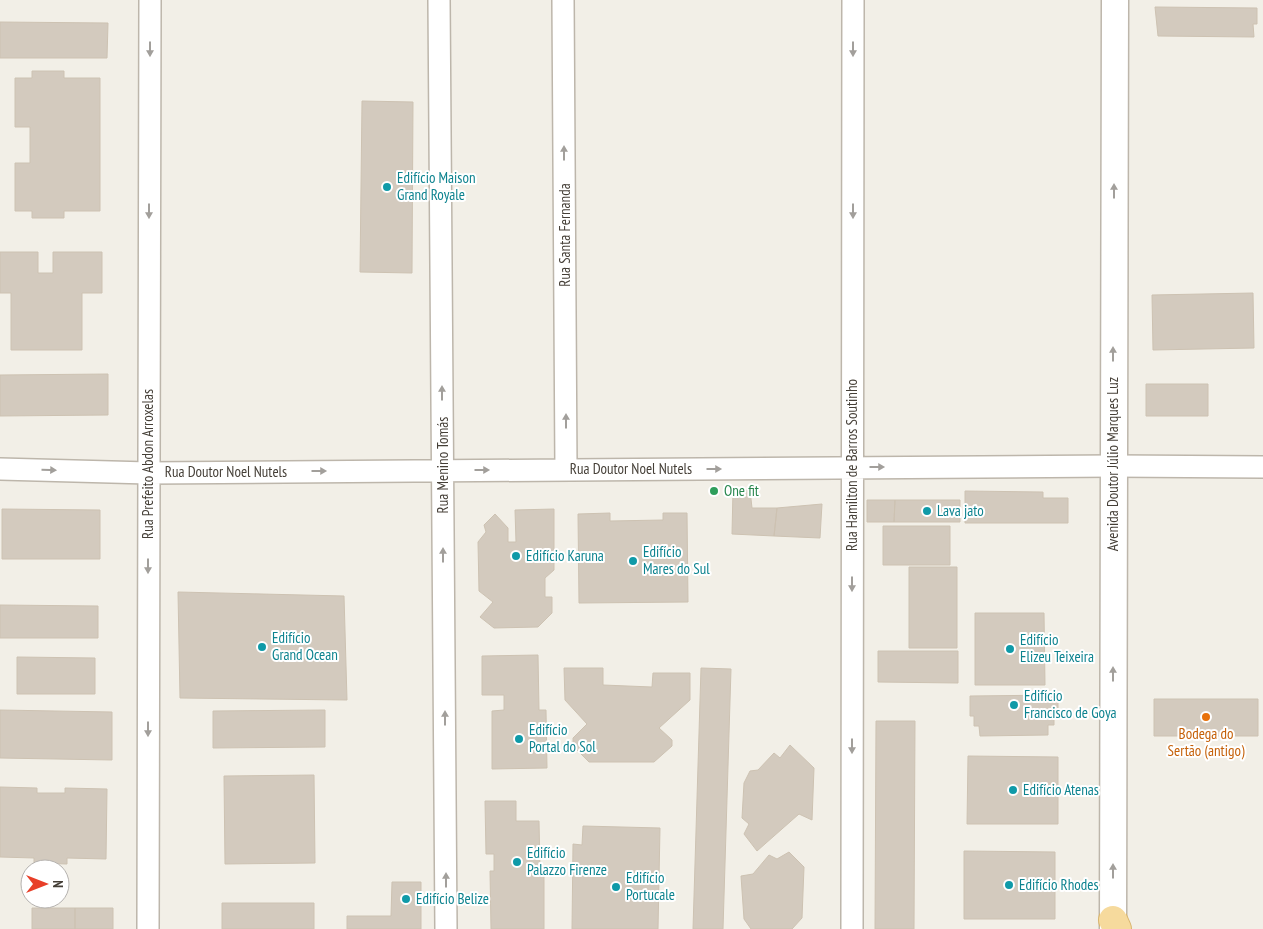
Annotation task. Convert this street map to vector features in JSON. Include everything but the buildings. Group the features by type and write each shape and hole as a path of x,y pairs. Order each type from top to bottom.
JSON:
{"street":[{"name":"Rua Prefeito Abdon Arroxelas","path":"148,929 150,0"},
{"name":"Rua Menino Tomás","path":"439,0 446,929"},
{"name":"Rua Santa Fernanda","path":"564,0 566,470"},
{"name":"Rua Hamilton de Barros Soutinho","path":"852,929 853,0"},
{"name":"Avenida Doutor Júlio Marques Luz","path":"1114,0 1114,926"},
{"name":"Rua Doutor Noel Nutels","path":"0,469 148,473 1113,466 1263,467"}],"place":[{"name":"Edifício Maison Grand Royale","path":"387,187"},
{"name":"One fit","path":"714,491"},
{"name":"Lava jato","path":"927,511"},
{"name":"Edifício Karuna","path":"516,556"},
{"name":"Edifício Mares do Sul","path":"633,561"},
{"name":"Edifício Grand Ocean","path":"262,647"},
{"name":"Edifício Elizeu Teixeira","path":"1010,649"},
{"name":"Edifício Francisco de Goya","path":"1014,705"},
{"name":"Bodega do Sertão (antigo)","path":"1206,717"},
{"name":"Edifício Portal do Sol","path":"519,739"},
{"name":"Edifício Atenas","path":"1013,790"},
{"name":"Edifício Palazzo Firenze","path":"517,862"},
{"name":"Edifício Rhodes","path":"1009,885"},
{"name":"Edifício Portucale","path":"616,887"},
{"name":"Edifício Belize","path":"406,899"}]}
